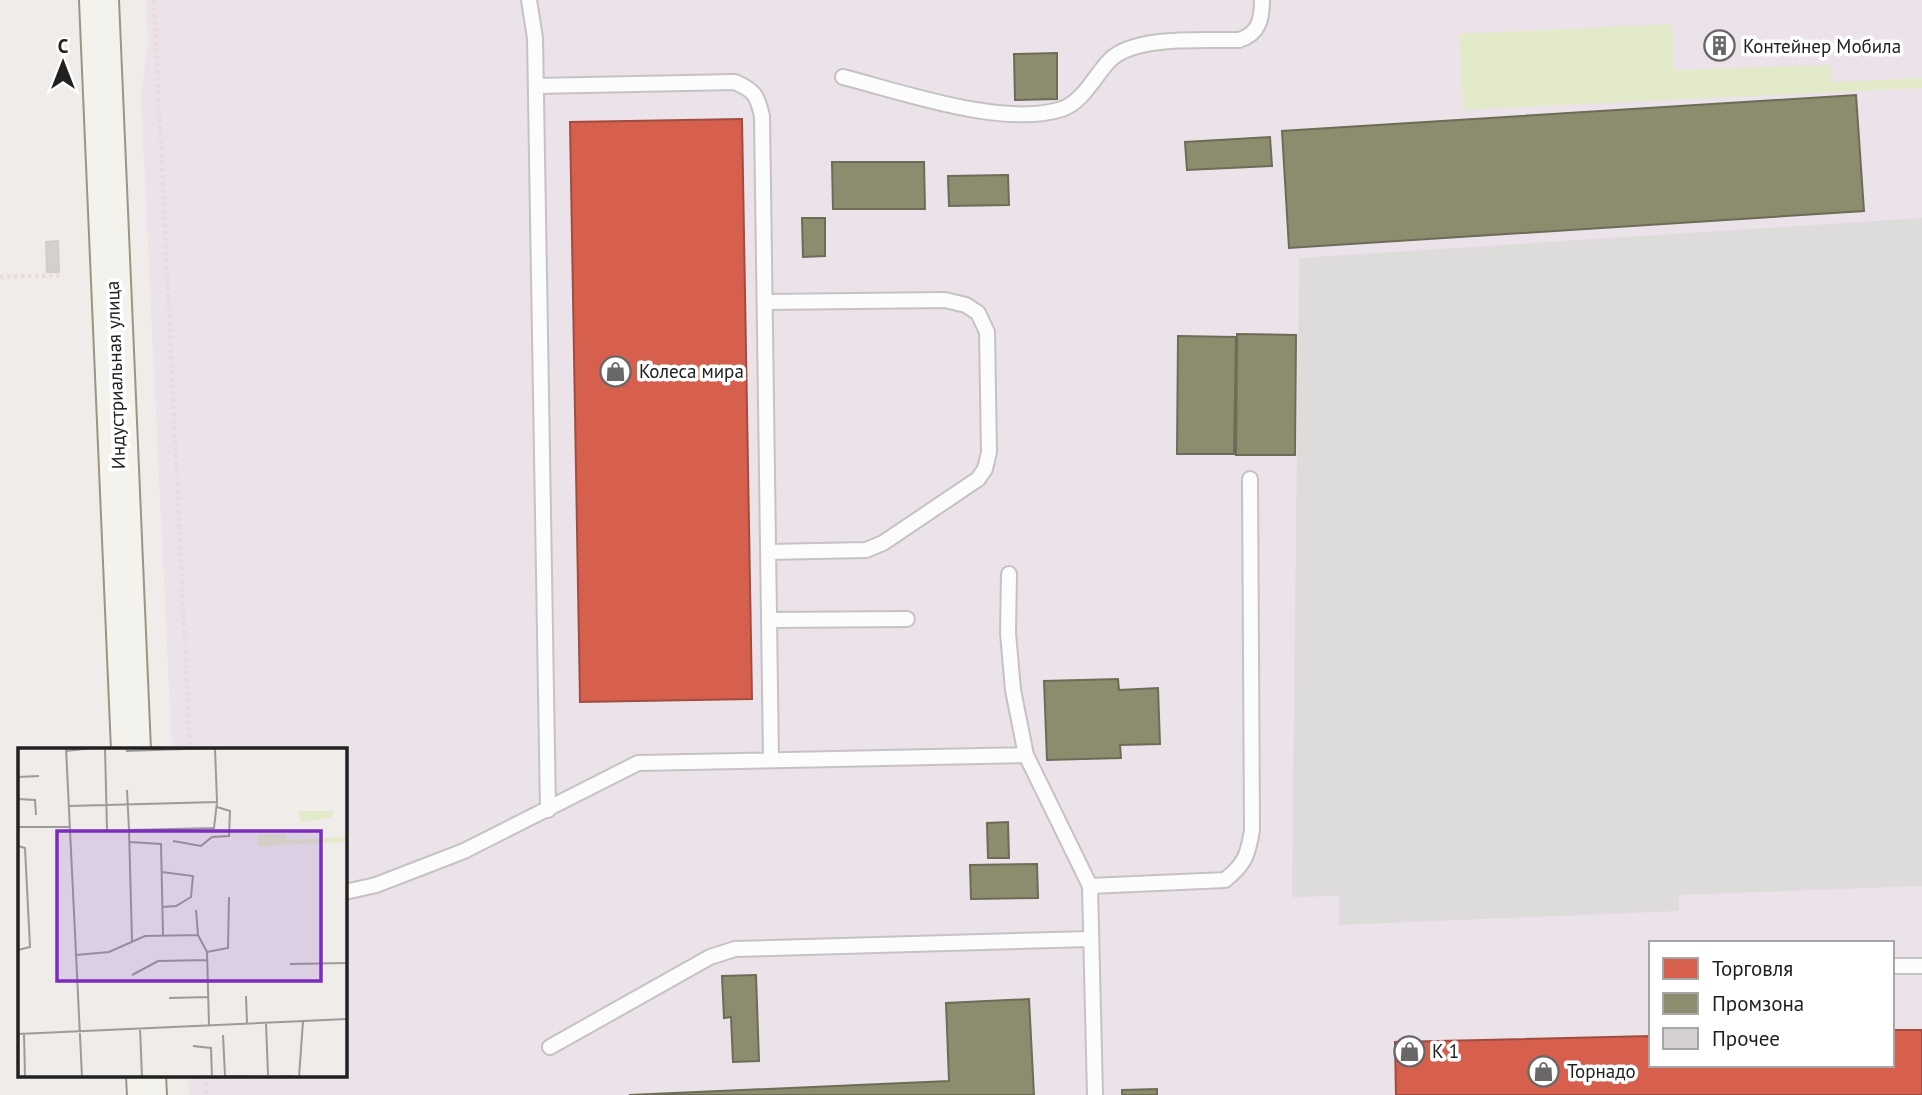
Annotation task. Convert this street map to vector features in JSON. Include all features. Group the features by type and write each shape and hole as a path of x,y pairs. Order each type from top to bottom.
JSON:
{"main road":[{"name":"Индустриальная улица","path":"99,0 131,748"}],"lane":[{"path":"529,0 535,38 548,810"},
{"path":"843,77 981,112 1046,112 1065,108 1076,100 1111,58 1127,48 1156,43 1239,40 1250,36 1258,27 1262,0"},
{"path":"536,86 735,82 749,89 758,99 762,117 771,760"},
{"path":"765,302 945,300 966,305 978,313 987,332 989,453 985,469 978,479 883,543 866,550 768,552"},
{"path":"1090,886 1225,880 1237,871 1248,856 1252,830 1250,479"},
{"path":"1009,574 1008,633 1012,679 1026,755 1090,886 1095,1095"},
{"path":"769,620 907,619"},
{"path":"346,892 376,884 464,851 638,763 1026,755"},
{"path":"550,1047 710,957 735,948 1091,939"},
{"path":"1894,966 1922,966"}],"path":[{"path":"154,0 190,748"},
{"path":"0,278 62,275"}],"shaded area":[{"path":"146,0 1922,0 1922,1095 189,1095 188,1078 346,1078 346,748 172,748 141,96 148,41"},
{"path":"1922,218 1922,886 1679,895 1679,911 1339,925 1339,896 1292,897 1299,258"}],"green space":[{"path":"1672,24 1674,70 1830,65 1831,82 1922,78 1922,88 1463,110 1459,34"}],"building: Торговля":[{"path":"742,119 752,699 580,702 570,122"},
{"path":"1894,1030 1922,1030 1922,1095 1396,1095 1395,1042 1649,1036 1649,1067 1894,1067"}],"building: Промзона":[{"name":"Контейнер Мобила","path":"1716,39 1724,39 1724,52 1715,52"},
{"path":"1057,53 1057,99 1015,100 1014,54"},
{"path":"1856,95 1864,211 1289,248 1282,131"},
{"path":"1270,137 1272,166 1187,170 1185,142"},
{"path":"832,162 924,162 925,209 833,209"},
{"path":"1008,175 1009,205 949,206 948,176"},
{"path":"802,218 825,218 825,256 803,257"},
{"path":"1237,334 1296,335 1295,455 1236,455"},
{"path":"1178,336 1236,337 1234,454 1177,454"},
{"path":"1118,679 1119,690 1158,688 1160,744 1120,745 1121,758 1047,760 1044,681"},
{"path":"1008,822 1009,858 988,858 987,823"},
{"path":"1037,864 1038,898 971,899 970,865"},
{"path":"756,975 759,1061 733,1062 731,1017 724,1018 722,976"},
{"path":"1029,999 1034,1095 629,1095 949,1081 946,1003"},
{"path":"1157,1089 1157,1095 1122,1095 1122,1090"}],"building: Прочее":[{"path":"58,241 59,272 47,272 46,242"}],"place":[{"name":"Контейнер Мобила","path":"1720,46"},
{"name":"Колеса мира","path":"616,371"},
{"name":"К 1","path":"1409,1051"},
{"name":"Торнадо","path":"1544,1071"}]}
